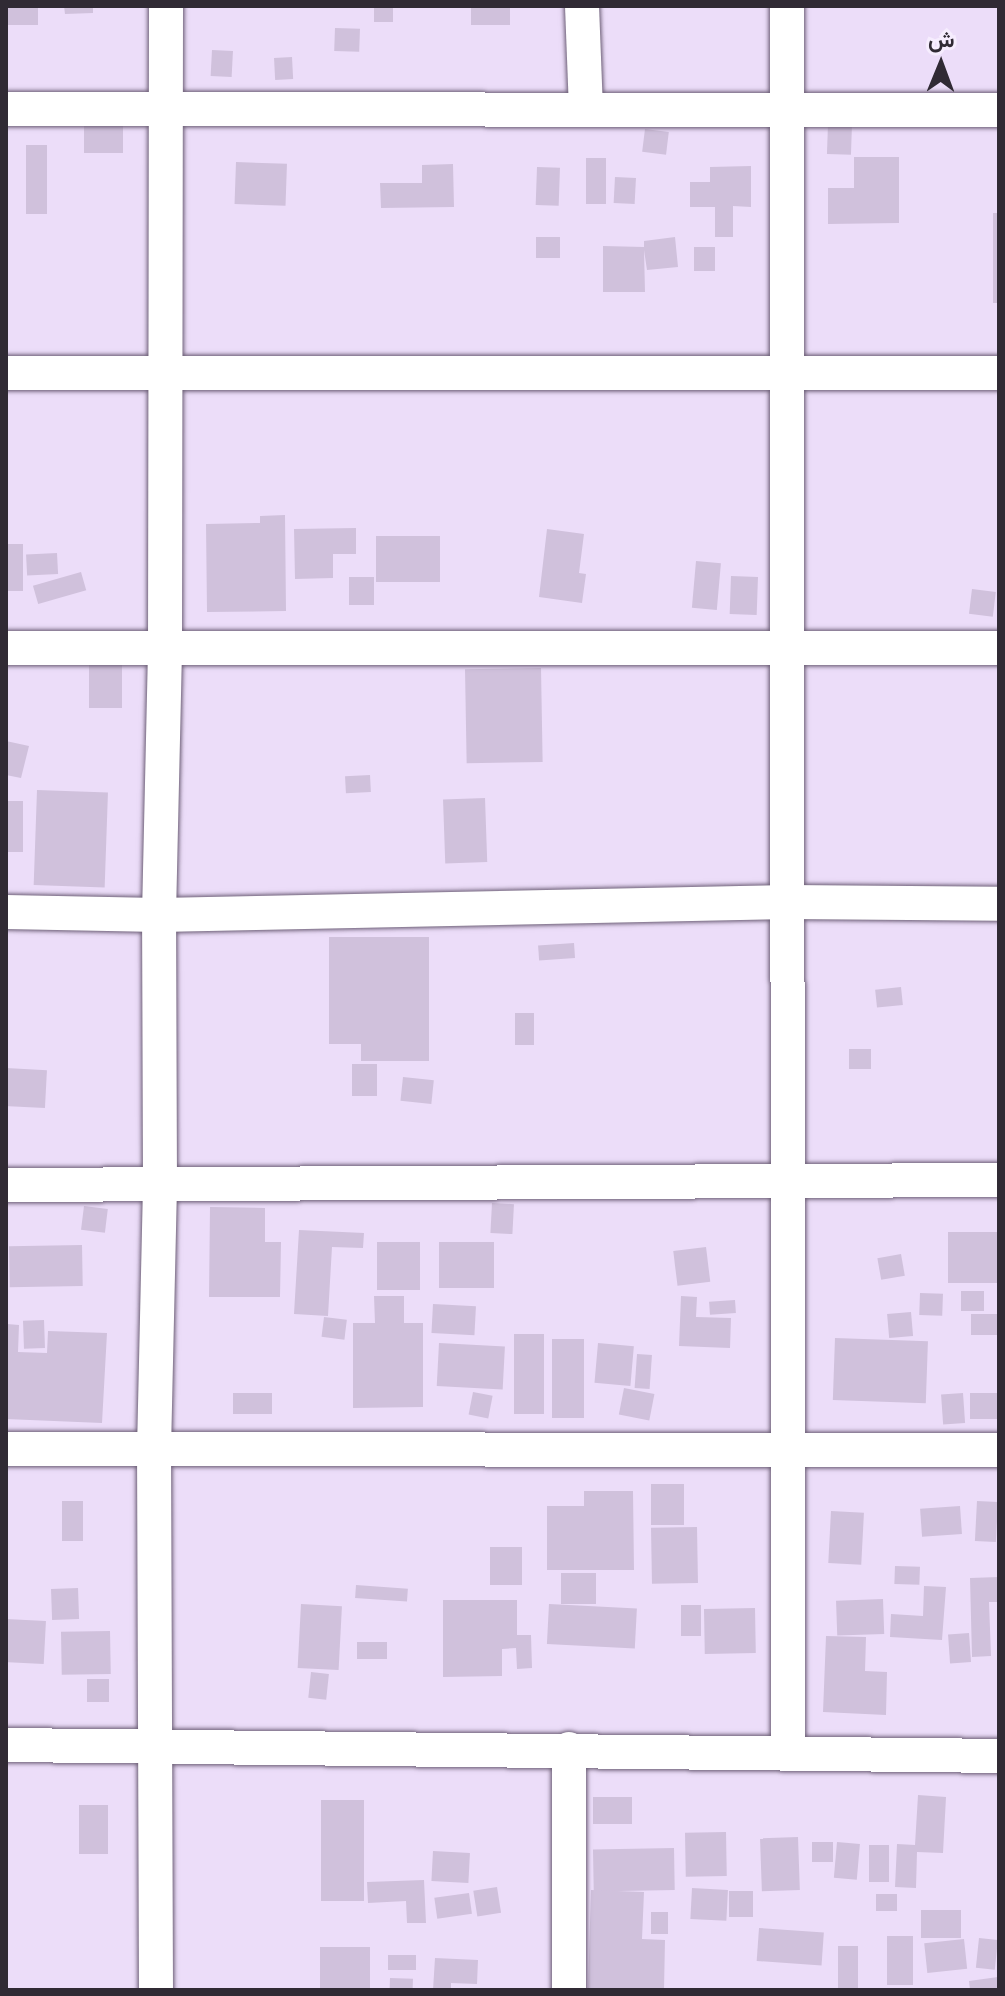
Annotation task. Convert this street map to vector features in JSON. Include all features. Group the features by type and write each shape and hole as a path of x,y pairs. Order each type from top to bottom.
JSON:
{"street":[{"path":"156,1990 154,1450 165,648 166,6"},
{"path":"582,6 586,108"},
{"path":"787,6 788,1752"},
{"path":"6,109 999,110"},
{"path":"6,373 999,373"},
{"path":"6,648 999,648"},
{"path":"6,912 159,915 789,902 999,904"},
{"path":"6,1185 790,1178 999,1180"},
{"path":"6,1449 999,1450"},
{"path":"6,1745 999,1756"},
{"path":"569,1749 569,1990"}],"building":[{"path":"6,6 38,6 38,25 6,25"},
{"path":"64,6 93,6 93,13 65,14"},
{"path":"374,6 393,6 393,22 374,22"},
{"path":"471,6 510,6 510,25 471,25"},
{"path":"335,28 360,29 359,52 334,51"},
{"path":"212,50 233,51 232,77 211,76"},
{"path":"292,57 293,79 275,80 274,58"},
{"path":"84,118 123,118 123,153 84,153"},
{"path":"828,124 852,125 851,155 827,154"},
{"path":"645,129 669,132 666,155 642,152"},
{"path":"26,145 47,145 47,214 26,214"},
{"path":"854,157 899,157 899,223 828,224 828,188 854,188"},
{"path":"586,158 606,158 606,204 586,204"},
{"path":"236,162 287,164 286,206 235,204"},
{"path":"453,164 454,207 381,208 380,183 422,183 422,165"},
{"path":"751,166 751,207 733,206 733,237 715,237 715,207 690,207 690,182 710,182 710,167"},
{"path":"537,167 560,168 559,206 536,205"},
{"path":"615,177 636,178 635,204 614,203"},
{"path":"993,213 999,213 999,303 993,303"},
{"path":"536,237 560,237 560,258 536,258"},
{"path":"675,237 678,267 647,270 644,250 645,292 603,292 603,246 644,247 644,241"},
{"path":"694,247 715,247 715,271 694,271"},
{"path":"285,515 286,611 207,612 206,524 260,523 260,516"},
{"path":"356,528 356,554 333,554 333,578 295,579 294,529"},
{"path":"547,529 584,534 579,573 586,574 582,603 539,597"},
{"path":"376,536 440,536 440,582 376,582"},
{"path":"6,544 23,544 23,591 6,591"},
{"path":"57,553 58,574 27,576 26,555"},
{"path":"696,561 721,563 717,610 692,608"},
{"path":"81,572 86,590 38,604 33,586"},
{"path":"731,576 758,577 757,615 730,614"},
{"path":"349,577 374,577 374,605 349,605"},
{"path":"972,589 996,592 993,617 969,614"},
{"path":"89,658 122,658 122,708 89,708"},
{"path":"541,668 543,762 467,763 465,669"},
{"path":"6,741 29,746 21,778 6,775"},
{"path":"370,775 371,792 346,793 345,776"},
{"path":"37,790 108,792 105,887 34,885"},
{"path":"485,798 487,862 445,863 443,799"},
{"path":"6,801 23,801 23,852 6,852"},
{"path":"329,937 429,937 429,1061 361,1061 361,1044 329,1044"},
{"path":"574,943 575,958 539,960 538,946"},
{"path":"901,987 903,1005 877,1008 875,990"},
{"path":"515,1013 534,1013 534,1045 515,1045"},
{"path":"849,1049 871,1049 871,1069 849,1069"},
{"path":"352,1064 377,1064 377,1096 352,1096"},
{"path":"6,1068 47,1070 45,1108 6,1106"},
{"path":"403,1077 434,1080 431,1104 400,1101"},
{"path":"492,1203 514,1204 512,1234 490,1233"},
{"path":"84,1206 108,1209 105,1233 81,1230"},
{"path":"210,1207 265,1208 265,1242 281,1242 280,1297 209,1297"},
{"path":"299,1230 364,1233 363,1248 332,1247 328,1316 294,1314"},
{"path":"948,1232 999,1232 999,1283 948,1283"},
{"path":"377,1242 420,1242 420,1290 377,1290"},
{"path":"439,1242 494,1242 494,1288 439,1288"},
{"path":"82,1245 83,1286 10,1287 9,1246"},
{"path":"706,1247 710,1282 678,1286 673,1251"},
{"path":"901,1254 905,1276 881,1280 877,1258"},
{"path":"961,1291 984,1291 984,1311 961,1311"},
{"path":"920,1293 943,1294 942,1316 919,1315"},
{"path":"374,1296 404,1296 404,1323 423,1323 423,1407 353,1408 353,1323 375,1323"},
{"path":"681,1296 697,1297 696,1317 731,1318 730,1348 679,1346"},
{"path":"735,1300 736,1313 710,1315 709,1302"},
{"path":"433,1304 476,1306 474,1335 431,1333"},
{"path":"911,1312 913,1336 889,1338 887,1314"},
{"path":"971,1314 999,1314 999,1335 971,1335"},
{"path":"324,1317 347,1320 344,1340 322,1337"},
{"path":"44,1320 45,1348 24,1349 23,1321"},
{"path":"7,1324 19,1325 18,1352 47,1353 48,1331 107,1333 102,1423 6,1419"},
{"path":"514,1334 544,1334 544,1414 514,1414"},
{"path":"835,1338 928,1341 926,1403 833,1400"},
{"path":"552,1339 584,1339 584,1418 552,1418"},
{"path":"439,1343 505,1346 503,1389 437,1386"},
{"path":"598,1343 634,1346 630,1386 595,1383"},
{"path":"637,1354 652,1355 650,1389 635,1388"},
{"path":"624,1388 654,1394 649,1420 619,1415"},
{"path":"473,1392 493,1396 488,1418 469,1415"},
{"path":"233,1393 272,1393 272,1414 233,1414"},
{"path":"963,1393 965,1423 943,1424 941,1395"},
{"path":"970,1393 999,1393 999,1419 970,1419"},
{"path":"651,1484 684,1484 684,1525 651,1525"},
{"path":"584,1491 633,1491 634,1570 547,1570 547,1506 584,1506"},
{"path":"62,1501 83,1501 83,1541 62,1541"},
{"path":"977,1501 998,1502 996,1542 975,1541"},
{"path":"960,1506 962,1534 922,1537 920,1509"},
{"path":"831,1511 864,1513 861,1565 828,1563"},
{"path":"697,1527 698,1583 652,1584 651,1528"},
{"path":"490,1547 522,1547 522,1585 490,1585"},
{"path":"895,1566 920,1567 919,1585 894,1584"},
{"path":"561,1573 596,1573 596,1604 561,1604"},
{"path":"999,1577 999,1602 989,1602 991,1656 972,1657 970,1578"},
{"path":"356,1585 408,1589 407,1602 355,1598"},
{"path":"924,1586 946,1587 942,1640 890,1637 891,1614 923,1616"},
{"path":"78,1588 79,1619 52,1620 51,1589"},
{"path":"883,1599 884,1634 837,1636 836,1601"},
{"path":"443,1600 517,1600 517,1635 531,1635 532,1668 517,1669 516,1648 502,1649 502,1676 443,1677"},
{"path":"301,1604 342,1606 339,1670 298,1668"},
{"path":"549,1604 637,1609 635,1649 547,1644"},
{"path":"681,1605 701,1605 701,1636 681,1636"},
{"path":"755,1608 756,1653 705,1654 704,1609"},
{"path":"6,1619 46,1621 44,1664 6,1662"},
{"path":"110,1631 111,1674 62,1675 61,1632"},
{"path":"969,1633 971,1662 950,1663 948,1634"},
{"path":"826,1636 866,1637 865,1671 887,1672 886,1715 823,1712"},
{"path":"357,1642 387,1642 387,1659 357,1659"},
{"path":"311,1672 329,1674 326,1700 308,1698"},
{"path":"87,1679 109,1679 109,1702 87,1702"},
{"path":"918,1795 946,1797 943,1853 917,1852 916,1888 895,1887 897,1844 915,1845"},
{"path":"593,1797 632,1797 632,1824 593,1824"},
{"path":"321,1800 364,1800 364,1901 321,1901"},
{"path":"79,1805 108,1805 108,1854 79,1854"},
{"path":"726,1832 727,1876 686,1877 685,1833"},
{"path":"798,1837 800,1890 762,1891 760,1838"},
{"path":"812,1842 833,1842 833,1862 812,1862"},
{"path":"837,1842 860,1844 857,1880 834,1878"},
{"path":"869,1845 889,1845 889,1882 869,1882"},
{"path":"674,1848 675,1890 594,1891 593,1849"},
{"path":"433,1851 470,1853 468,1883 431,1881"},
{"path":"424,1880 426,1923 407,1923 406,1901 368,1903 367,1882"},
{"path":"497,1887 501,1913 477,1916 473,1891"},
{"path":"692,1888 728,1890 726,1921 690,1919"},
{"path":"591,1890 644,1892 642,1939 665,1940 664,1990 588,1990"},
{"path":"729,1891 753,1891 753,1917 729,1917"},
{"path":"469,1893 472,1914 437,1919 434,1898"},
{"path":"876,1894 897,1894 897,1911 876,1911"},
{"path":"921,1910 961,1910 961,1938 921,1938"},
{"path":"651,1912 668,1912 668,1934 651,1934"},
{"path":"759,1928 824,1933 822,1965 757,1961"},
{"path":"887,1936 913,1936 913,1985 887,1985"},
{"path":"979,1938 998,1940 995,1970 976,1968"},
{"path":"964,1939 967,1969 927,1973 924,1943"},
{"path":"838,1946 858,1946 858,1990 838,1990"},
{"path":"320,1947 370,1947 370,1990 320,1990"},
{"path":"388,1955 416,1955 416,1970 388,1970"},
{"path":"435,1958 478,1960 477,1984 451,1983 451,1990 433,1990"},
{"path":"998,1977 999,1990 970,1990 969,1981"},
{"path":"390,1978 413,1979 413,1990 390,1990"}]}
